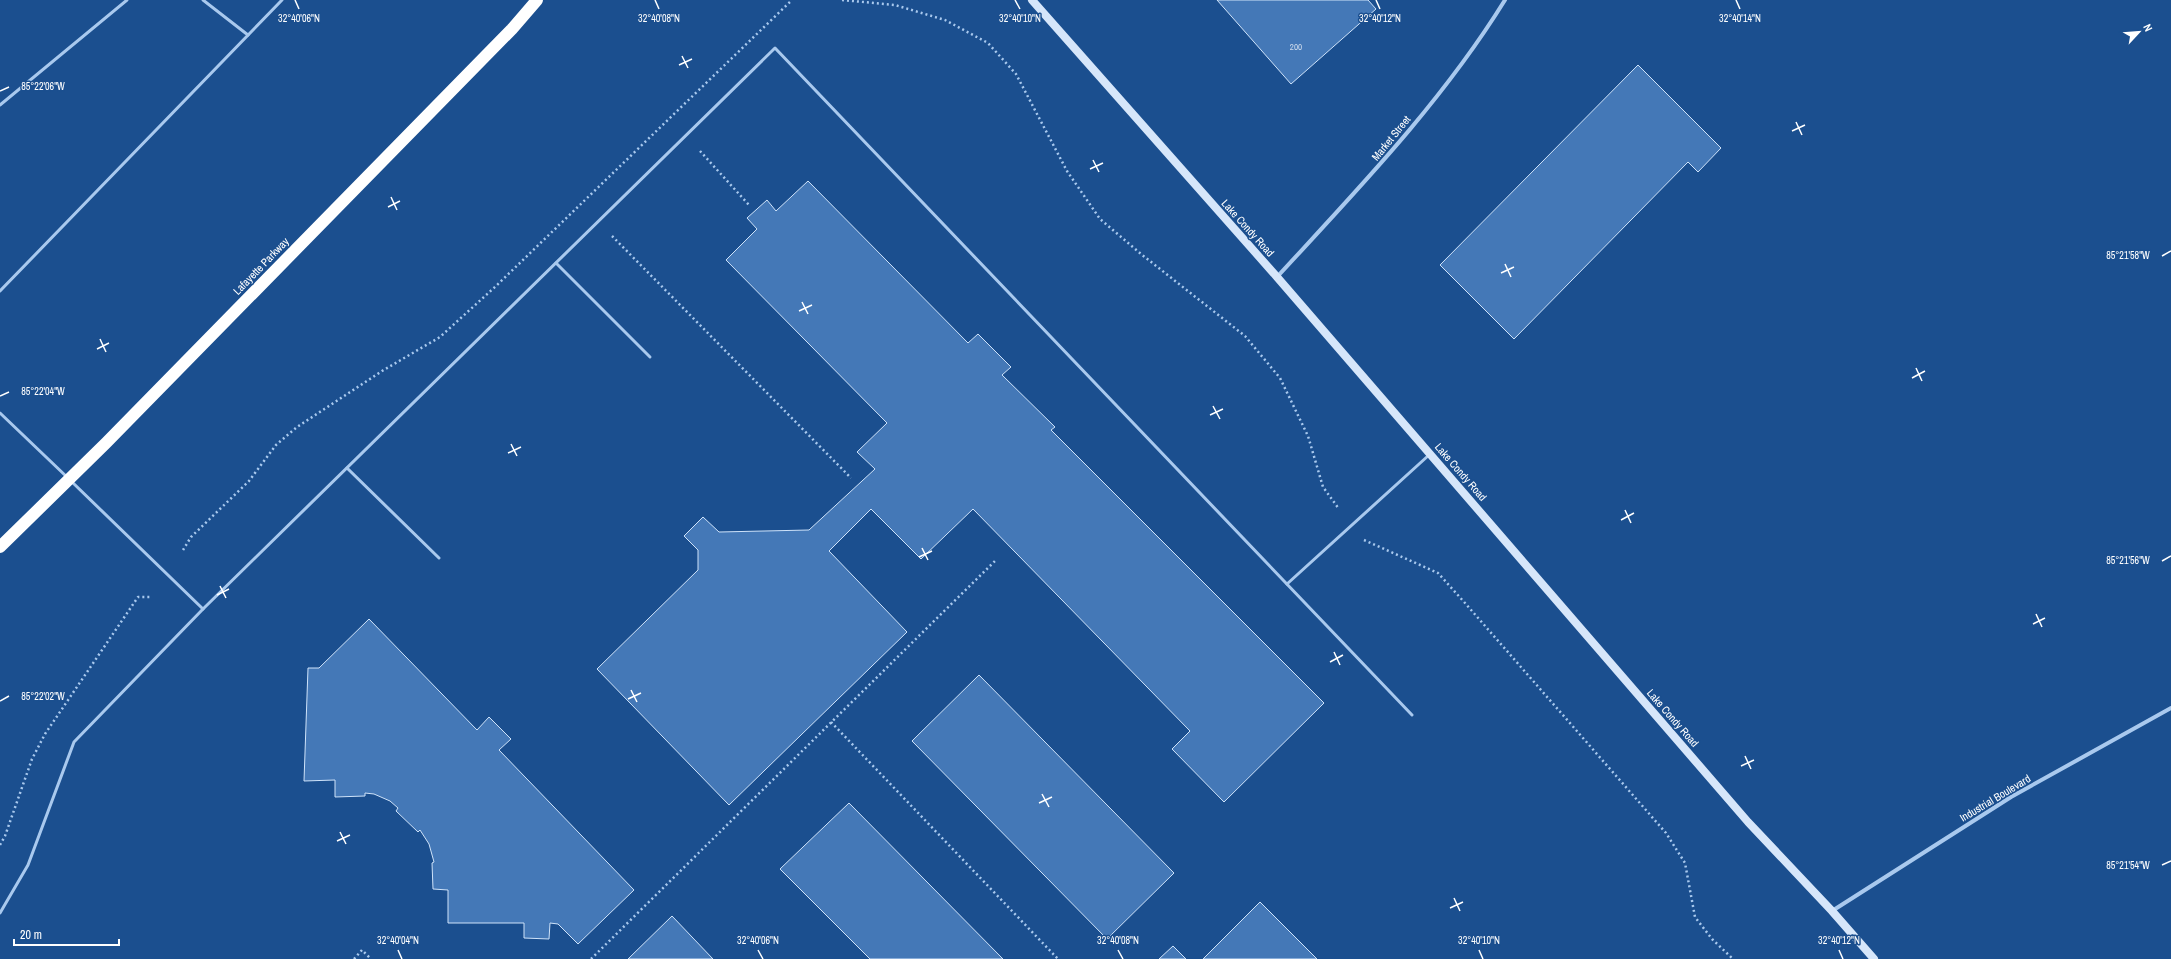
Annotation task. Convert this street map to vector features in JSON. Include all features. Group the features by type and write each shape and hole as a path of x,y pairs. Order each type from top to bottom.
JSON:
{"highway":[{"name":"Lafayette Parkway","path":"0,547 69,480 507,35 537,0"}],"street":[{"name":"Lake Condy Road","path":"1032,0 1277,277 1748,822 1832,911 1874,959"},
{"name":"Market Street","path":"1277,277 1386,160 1486,30 1505,0"},
{"name":"Industrial Boulevard","path":"1832,911 2011,797 2171,708"}],"lane":[{"path":"0,105 127,0"},
{"path":"202,0 248,35"},
{"path":"0,291 282,0"},
{"path":"0,913 28,865 74,742 203,609 775,48 1412,715"},
{"path":"556,263 650,357"},
{"path":"0,413 203,609"},
{"path":"1287,584 1430,454"},
{"path":"347,468 439,558"}],"path":[{"path":"183,550 191,537 249,481 276,445 296,427 382,371 440,337 496,286 792,0"},
{"path":"842,0 895,5 945,20 988,43 1016,74 1067,171 1100,219 1141,254 1245,336 1280,378 1308,436 1323,487 1359,538 1438,573 1666,834 1685,863 1695,917 1712,940 1733,959"},
{"path":"669,118 749,205"},
{"path":"582,203 598,222 851,478"},
{"path":"591,959 996,560"},
{"path":"0,845 32,759 45,734 138,597 151,597"},
{"path":"831,722 1058,959"},
{"path":"354,959 362,950 371,959"}],"building":[{"path":"1217,0 1368,0 1376,9 1291,84"},
{"path":"1638,65 1721,148 1698,172 1688,162 1514,339 1440,265"},
{"path":"808,181 968,343 978,334 1011,367 1002,375 1055,427 1051,430 1324,703 1224,802 1172,749 1190,731 973,509 921,559 871,509 829,551 907,632 729,805 597,669 698,570 698,550 684,536 703,517 719,532 809,530 875,469 857,452 887,423 726,260 757,229 747,218 767,200 776,211"},
{"path":"369,619 477,730 489,717 511,739 499,750 634,890 578,944 558,924 550,923 549,939 524,938 524,923 448,923 448,890 433,889 432,863 434,862 429,844 420,830 418,832 396,811 398,808 390,801 374,794 365,793 365,796 335,797 335,780 304,781 308,668 319,668"},
{"path":"979,675 1174,873 1107,939 912,741"},
{"path":"849,803 1003,959 870,959 780,869"},
{"path":"1260,902 1317,959 1203,959"},
{"path":"672,916 713,959 628,959"},
{"path":"1173,946 1186,959 1159,959"}]}
